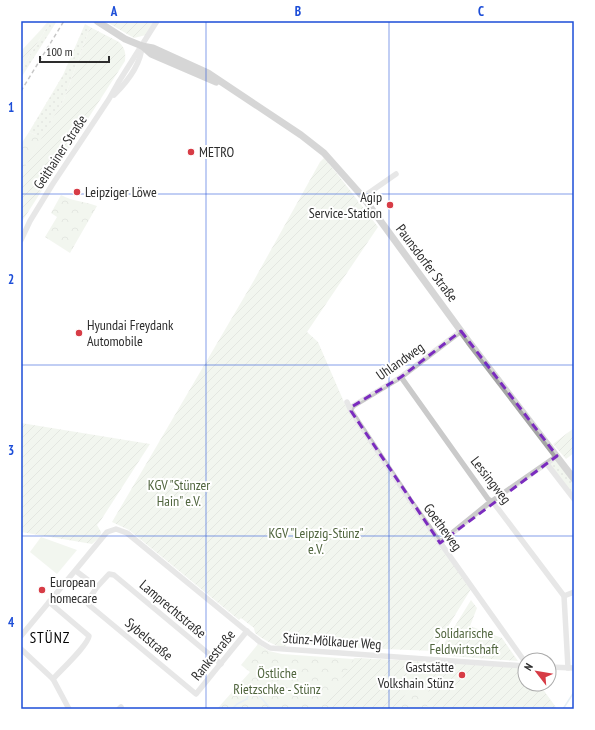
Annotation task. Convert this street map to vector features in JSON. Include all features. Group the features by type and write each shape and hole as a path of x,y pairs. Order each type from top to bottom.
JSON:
{"main road":[{"name":"Paunsdorfer Straße","path":"97,21 125,39 142,46 151,54 232,89 317,147 340,170 363,197 461,331 574,479"}],"street":[{"name":"Geithainer Straße","path":"21,240 30,222 60,173 109,99 122,85 140,58 142,46 157,21"},
{"path":"363,197 396,174"},
{"name":"Uhlandweg","path":"351,409 353,406 401,377 461,331"},
{"name":"Lessingweg","path":"401,377 488,499 493,502 564,596"},
{"name":"Goetheweg","path":"347,402 351,411 389,469 518,652"},
{"path":"440,543 488,504 493,502 557,456"},
{"path":"547,464 574,498"},
{"name":"Stünz-Mölkauer Weg","path":"76,571 107,532 116,529 127,533 247,632 265,646 270,648 517,665"},
{"path":"21,636 76,571 97,587"},
{"name":"Lamprechtstraße","path":"97,587 109,574 114,575 221,664"},
{"name":"Sybelstraße","path":"97,587 87,602 196,694"},
{"path":"557,667 571,668 564,596 574,592"},
{"path":"49,602 89,636 84,645 53,679"},
{"name":"Rankestraße","path":"196,694 247,632"},
{"path":"21,649 53,679 69,709"}],"highlighted area":[{"path":"461,331 557,456 440,543 351,411 353,406 401,377"}],"green space":[{"path":"49,21 51,21 21,69 21,51"},
{"path":"51,21 57,21 21,78 21,69"},
{"path":"105,21 156,21 146,35 134,38"},
{"path":"85,24 90,27 64,99 44,135 36,135 29,132 63,75"},
{"path":"90,27 119,42 125,51 125,61 21,223 21,174 64,99"},
{"path":"29,132 36,135 44,135 21,174 21,144"},
{"path":"324,158 378,227 307,332 318,342 344,402 409,500 408,501 471,589 433,651 304,645 291,637 285,648 277,645 265,640 255,633 254,628 241,618 239,620 129,530 112,522 253,282 320,162"},
{"path":"61,195 97,206 70,253 45,237 57,217 51,213"},
{"path":"21,423 150,444 97,525 101,532 100,537 92,544 21,532"},
{"path":"574,428 574,453 566,459 553,444"},
{"path":"557,456 574,479 574,499 547,464"},
{"path":"41,537 77,550 57,574 30,552"},
{"name":"Solidarische Feldwirtschaft","path":"471,600 477,608 470,626 502,638 517,661 437,655"},
{"name":"Östliche Rietzschke - Stünz","path":"258,644 269,651 282,654 517,667 517,692 545,692 557,709 217,709 250,672 241,665"},
{"path":"355,658 411,661 406,693 397,709 330,709 326,703"},
{"path":"431,662 517,667 517,692 545,692 557,709 427,709"}],"waterway":[{"path":"232,709 237,704 247,699 251,689 254,690 271,709"},
{"path":"563,709 574,692"}],"railway":[{"path":"21,91 64,21"}],"place":[{"name":"METRO","path":"191,152"},
{"name":"Leipziger Löwe","path":"77,192"},
{"name":"Agip Service-Station","path":"390,205"},
{"name":"Hyundai Freydank Automobile","path":"79,333"},
{"name":"European homecare","path":"42,590"},
{"name":"Gaststätte Volkshain Stünz","path":"462,675"}],"district":[{"name":"STÜNZ","path":"50,638"}],"park label":[{"name":"KGV \"Stünzer Hain\" e.V.","path":"179,494"},
{"name":"KGV \"Leipzig-Stünz\" e.V.","path":"316,542"}]}
